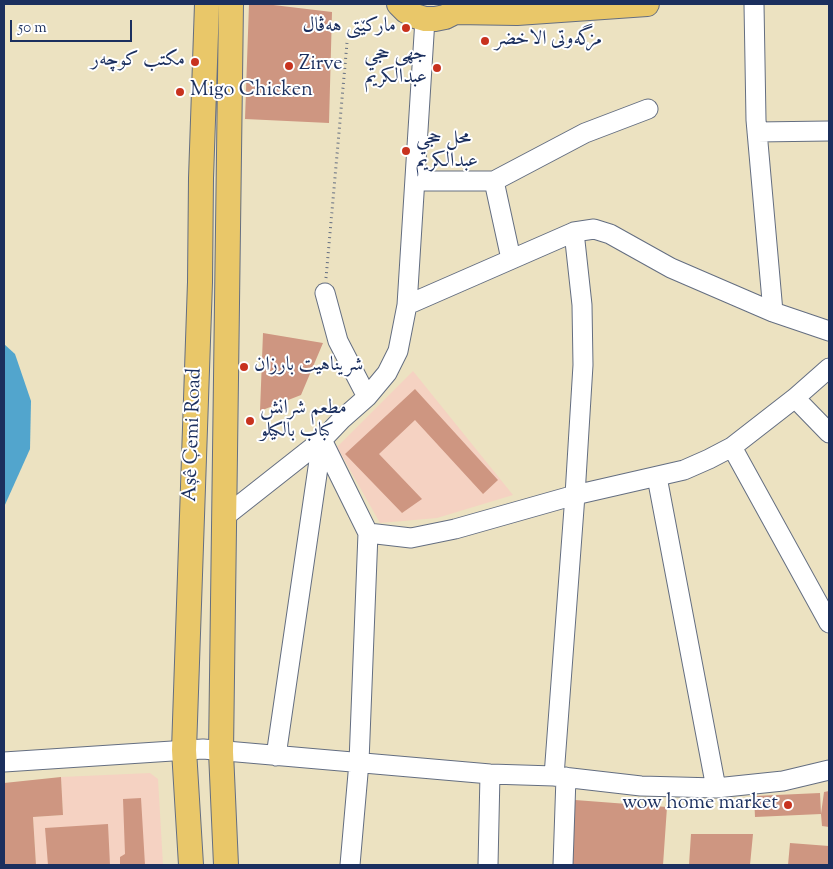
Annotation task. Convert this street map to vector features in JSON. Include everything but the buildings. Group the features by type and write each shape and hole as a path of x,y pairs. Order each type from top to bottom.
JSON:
{"main road":[{"name":"Aşê Çemi Road","path":"191,865 184,750 200,282 201,178 207,4"},
{"name":"Aşê Çemi Road","path":"226,865 221,752 231,4"},
{"path":"399,4 406,11 425,19 445,17 459,8 512,9 647,4"}],"street":[{"path":"754,4 757,132 773,312"},
{"path":"223,518 322,440 367,397 387,373 398,351 407,306 425,19"},
{"path":"415,180 494,181 585,133 648,109"},
{"path":"757,132 829,131"},
{"path":"494,181 511,258"},
{"path":"407,306 511,258 574,232 594,229 610,234 671,268 773,312 829,331"},
{"path":"563,865 560,776 582,357 582,305 574,232"},
{"path":"325,294 338,341 367,397"},
{"path":"368,533 411,538 474,524 575,495 684,470 732,447 795,398 829,368"},
{"path":"795,398 829,433"},
{"path":"322,440 368,533 359,762 350,865"},
{"path":"276,756 322,440"},
{"path":"732,447 829,623"},
{"path":"657,477 716,788"},
{"path":"4,762 184,750 359,762 490,774 560,776 642,786 716,788 783,782 829,770"},
{"path":"488,865 490,774"}],"path":[{"path":"325,294 347,43"}],"shaded area":[{"path":"413,371 513,495 437,518 380,523 337,447"},
{"path":"150,773 158,779 163,865 36,865 33,817 63,815 61,777"}],"water":[{"path":"4,344 15,354 31,401 30,449 4,507"}],"place":[{"name":"مارکێتی هەڤال","path":"406,28"},
{"name":"مزگەوتی الاخضر","path":"485,41"},
{"name":"مکتب کوچه‌ر","path":"195,62"},
{"name":"Zirve","path":"289,66"},
{"name":"جهى حجي عبدالكريم","path":"437,68"},
{"name":"Migo Chicken","path":"180,92"},
{"name":"محل حجي عبدالكريم","path":"406,151"},
{"name":"شريناهيت بارزان","path":"244,367"},
{"name":"مطعم شرانش كباب بالكيلو","path":"250,421"},
{"name":"wow home market","path":"788,805"}]}
